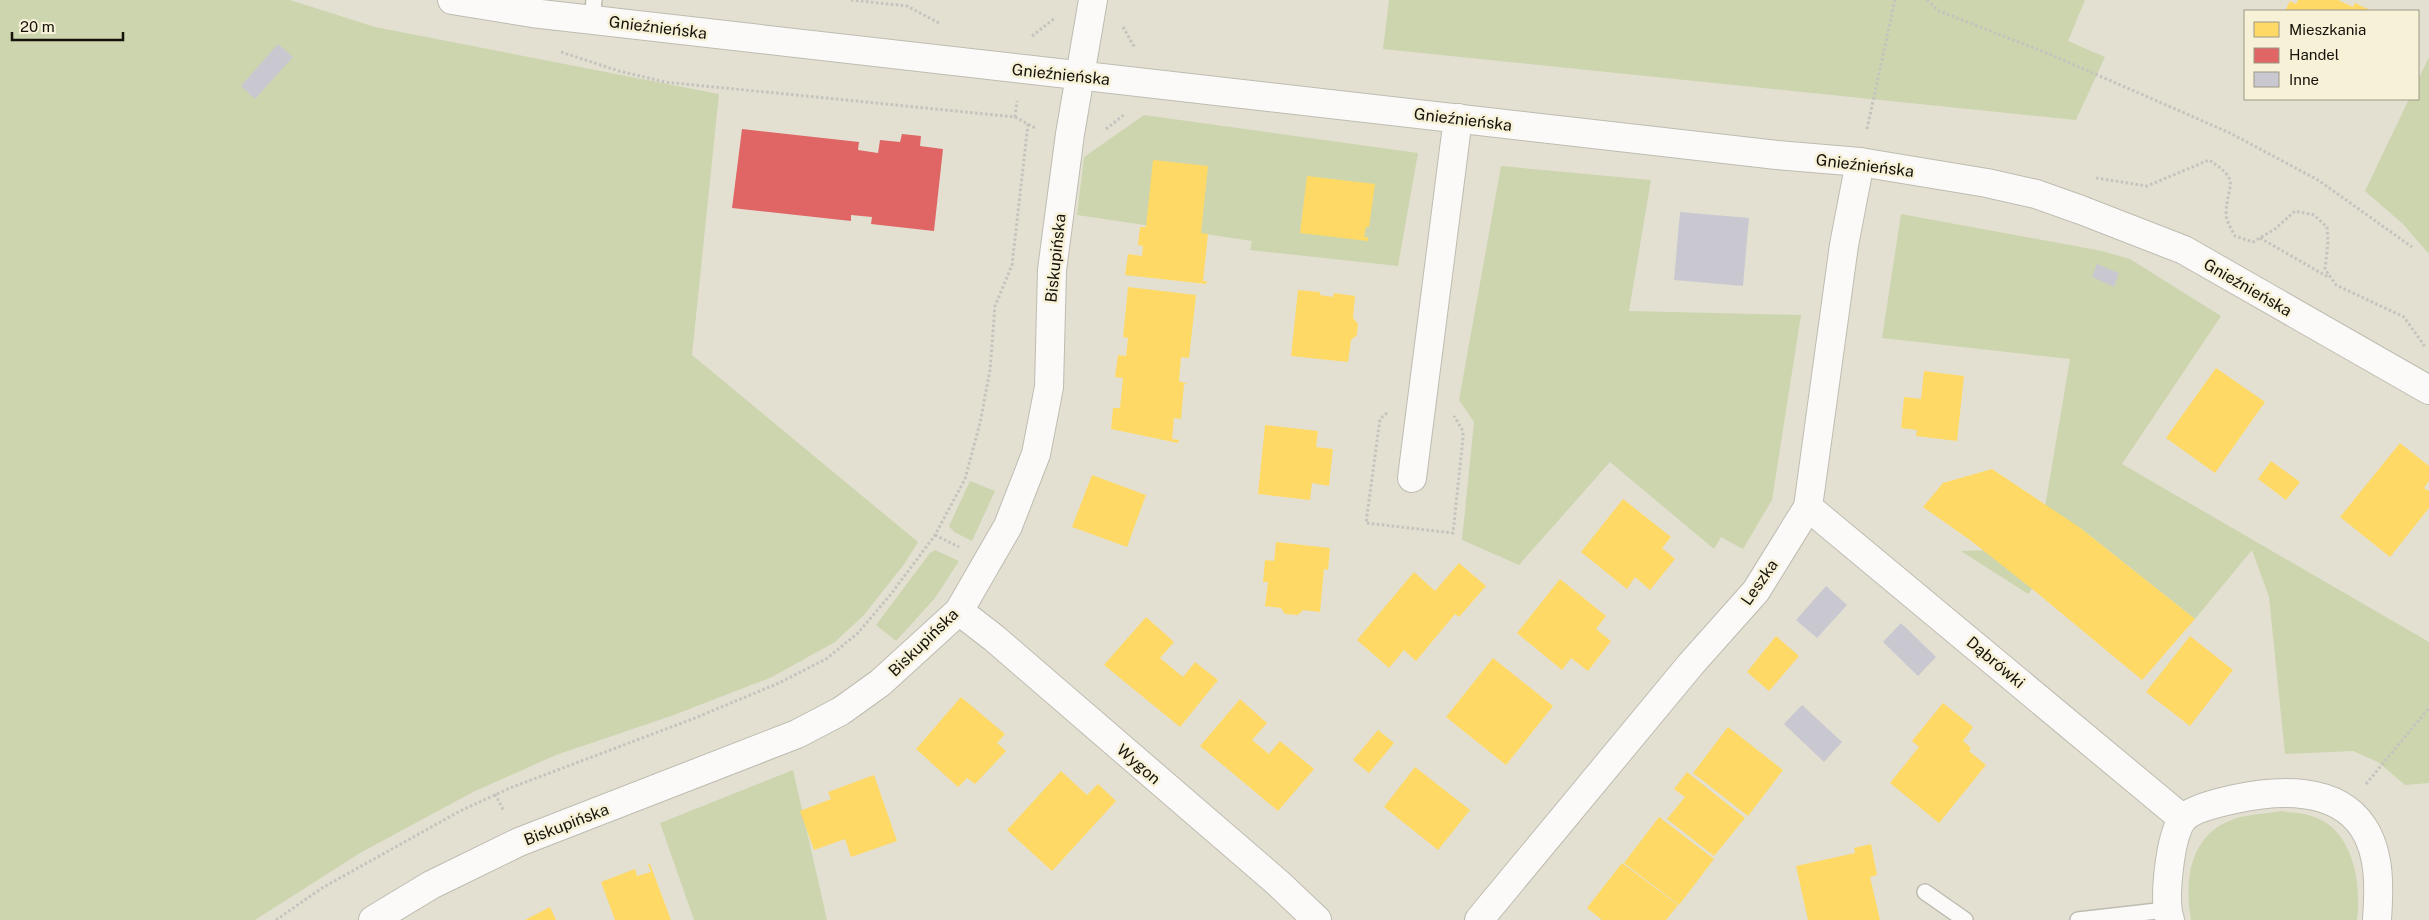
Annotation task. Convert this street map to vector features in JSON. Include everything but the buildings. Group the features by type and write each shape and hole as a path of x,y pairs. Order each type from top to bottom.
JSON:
{"street":[{"name":"Gnieźnieńska","path":"452,0 532,13 593,9 1081,76 1777,155 1860,162 1987,183 2036,194 2184,250 2429,390"},
{"name":"Biskupińska","path":"373,920 431,885 519,842 797,734 841,711 880,683 959,611 1008,526 1036,454 1049,387 1052,270 1070,134 1093,0"},
{"path":"1412,478 1458,118"},
{"name":"Leszka","path":"1479,920 1691,664 1756,591 1808,507 1844,245 1860,162"},
{"name":"Dąbrówki","path":"1808,507 2183,820"},
{"name":"Wygon","path":"959,611 994,638 1278,883 1317,920"},
{"path":"2168,915 2172,848 2183,820 2197,811 2220,802 2243,797 2297,793 2325,798 2345,808 2364,828 2373,851 2377,869 2377,920"}],"lane":[{"path":"1925,892 1964,920"},
{"path":"2078,920 2168,915"}],"path":[{"path":"851,0 907,6 939,24 948,25"},
{"path":"1860,162 1895,0"},
{"path":"1927,0 1939,11 2049,54 2230,133 2318,180 2412,247"},
{"path":"1024,42 1061,13"},
{"path":"556,50 619,71 665,82 1016,117 1042,132"},
{"path":"1016,117 1018,96"},
{"path":"276,920 322,888 405,839 495,794 695,718 779,683 826,659 858,633 892,594 935,535 965,479 978,430 990,370 995,306 1012,265 1028,124"},
{"path":"2259,238 2331,278"},
{"path":"935,535 966,551"},
{"path":"2362,789 2429,708"},
{"path":"495,794 506,816"}],"green space":[{"path":"0,0 290,0 375,27 719,94 692,355 918,542 905,563 864,615 835,642 772,677 674,715 556,755 473,792 360,853 255,920 0,920"},
{"path":"1389,0 2085,0 2068,41 2105,57 2076,120 1383,49"},
{"path":"2429,57 2429,254 2403,224 2365,191 2409,100 2419,100 2419,78"},
{"path":"1144,115 1418,153 1398,266 1250,250 1252,241 1077,215 1084,157"},
{"path":"1501,166 1651,180 1629,311 1801,315 1772,500 1743,549 1721,537 1714,549 1610,462 1519,565 1462,540 1474,422 1459,400"},
{"path":"1901,214 2102,251 2130,259 2221,316 2122,464 2429,642 2429,783 2405,785 2378,762 2353,751 2285,754 2269,597 2252,550 2195,619 2079,527 2028,594 1961,551 2038,548 2070,359 1882,338"},
{"path":"970,481 995,491 972,541 954,532 949,526"},
{"path":"935,550 959,561 935,598 896,641 876,625 930,553"},
{"path":"793,770 827,920 694,920 660,823"},
{"path":"2281,811 2308,815 2325,822 2337,832 2352,859 2356,874 2358,890 2357,920 2191,920 2189,905 2190,874 2193,860 2199,847 2208,835 2219,826 2234,819"}]}
